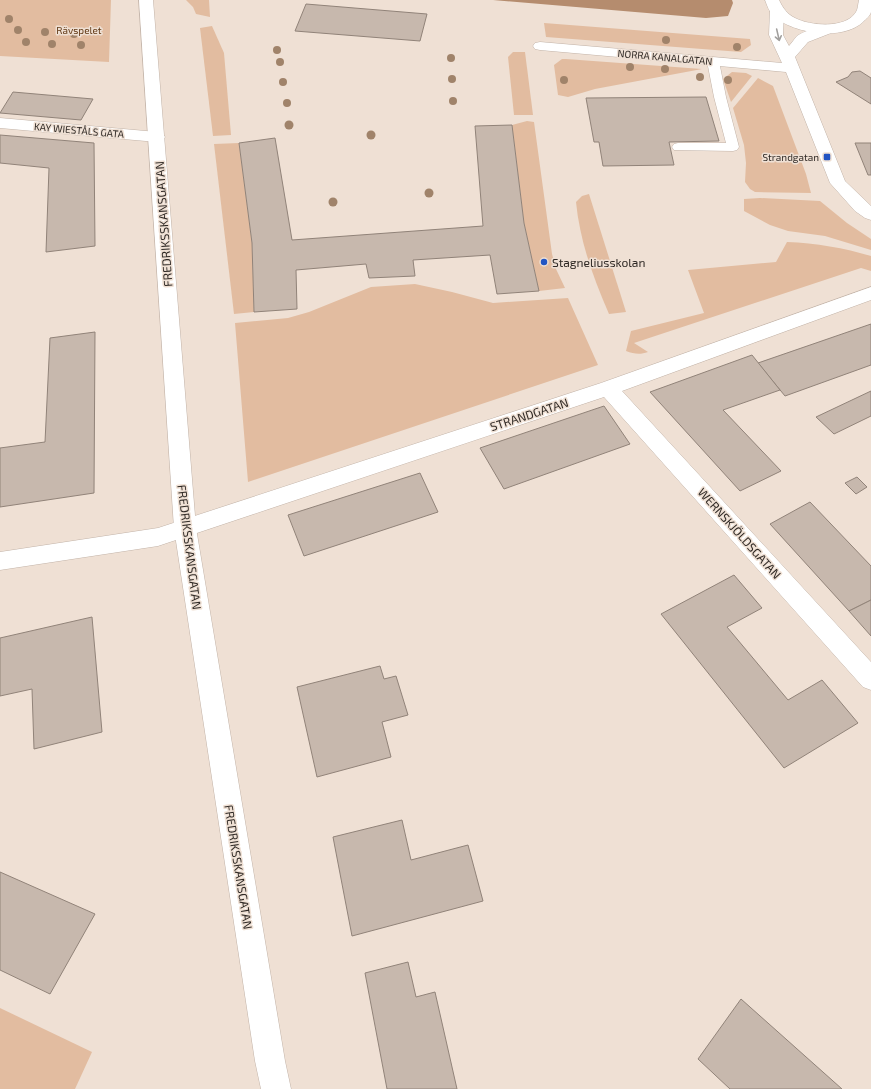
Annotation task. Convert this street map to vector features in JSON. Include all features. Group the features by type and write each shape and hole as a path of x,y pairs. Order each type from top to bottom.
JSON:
{"street":[{"name":"FREDRIKSSKANSGATAN","path":"146,0 185,528 276,1089"},
{"path":"852,27 863,22 869,14 869,0"},
{"path":"774,5 786,18 802,25 826,30"},
{"path":"774,5 776,35 838,183 861,207 871,214"},
{"path":"789,63 803,39 826,30 852,27 871,28"},
{"name":"NORRA KANALGATAN","path":"540,46 713,61 789,63"},
{"name":"KAY WIESTÅLS GATA","path":"0,123 157,136"},
{"name":"STRANDGATAN","path":"0,561 158,537 608,388 871,293"},
{"name":"WERNSKJÖLDSGATAN","path":"608,388 871,679"}],"lane":[{"path":"678,147 733,147 720,97 713,61"}],"green space":[{"name":"Rävspelet","path":"0,0 111,0 109,62 0,56"},
{"path":"186,0 209,0 210,17 196,14 193,7"},
{"path":"544,23 750,39 751,45 741,52 546,37"},
{"path":"212,26 224,53 231,135 213,136 200,28"},
{"path":"513,52 525,52 533,115 514,115 508,57"},
{"path":"562,59 702,69 595,89 568,97 558,95 554,65"},
{"path":"732,72 746,73 752,76 731,102 723,79"},
{"path":"758,78 773,86 806,174 811,193 755,192 750,189 745,182 746,163 744,145 733,108"},
{"path":"527,121 534,122 552,254 556,269 565,288 539,291 524,223 512,125"},
{"path":"239,143 252,243 254,312 234,314 214,144"},
{"path":"589,194 626,312 609,314 588,259 576,202 582,196"},
{"path":"760,198 820,201 847,223 871,239 871,250 825,236 788,231 770,225 744,211 744,199"},
{"path":"787,242 830,246 871,256 871,271 861,268 634,343 648,352 642,354 626,351 631,331 704,313 688,270 776,262"},
{"path":"415,284 493,303 568,298 598,365 248,482 235,323 288,318 309,312 371,287"},
{"path":"0,1008 92,1052 75,1089 0,1089"}],"shaded area":[{"path":"493,0 732,0 733,3 728,16 706,18"}],"building":[{"path":"306,4 427,14 420,41 295,31"},
{"path":"860,71 871,78 871,104 836,82 848,77 852,72"},
{"path":"13,92 93,99 81,120 0,113"},
{"path":"706,97 719,141 669,142 674,165 603,166 599,142 594,142 586,98"},
{"name":"Stagneliusskolan","path":"512,125 524,223 539,291 497,294 490,255 413,260 415,276 369,278 366,264 296,270 297,309 254,312 252,243 239,143 275,138 292,240 483,226 475,126"},
{"path":"0,135 94,143 95,246 46,252 49,168 0,163"},
{"path":"855,143 871,143 871,175 868,175"},
{"path":"871,324 871,365 785,396 758,363"},
{"path":"95,332 94,493 0,507 0,448 45,442 50,338"},
{"path":"752,355 780,390 723,410 781,471 740,491 650,392"},
{"path":"871,391 871,416 834,434 816,417"},
{"path":"604,406 630,444 504,489 480,448"},
{"path":"420,473 438,512 304,556 288,515"},
{"path":"857,477 867,487 856,494 845,483"},
{"path":"810,502 871,566 871,600 849,611 770,524"},
{"path":"734,575 762,608 727,627 788,700 822,680 858,723 784,768 661,614"},
{"path":"871,600 871,636 849,611"},
{"path":"92,617 102,732 34,749 32,689 0,696 0,638"},
{"path":"380,666 384,679 396,676 408,715 382,722 391,757 317,777 297,687"},
{"path":"402,820 411,860 468,845 483,901 352,936 333,837"},
{"path":"0,872 95,914 50,994 0,970"},
{"path":"408,962 416,997 435,992 457,1089 387,1089 365,973"},
{"path":"741,999 842,1089 730,1089 698,1059"}],"place":[{"name":"Strandgatan","path":"827,157"},
{"name":"Stagneliusskolan","path":"544,262"}]}
